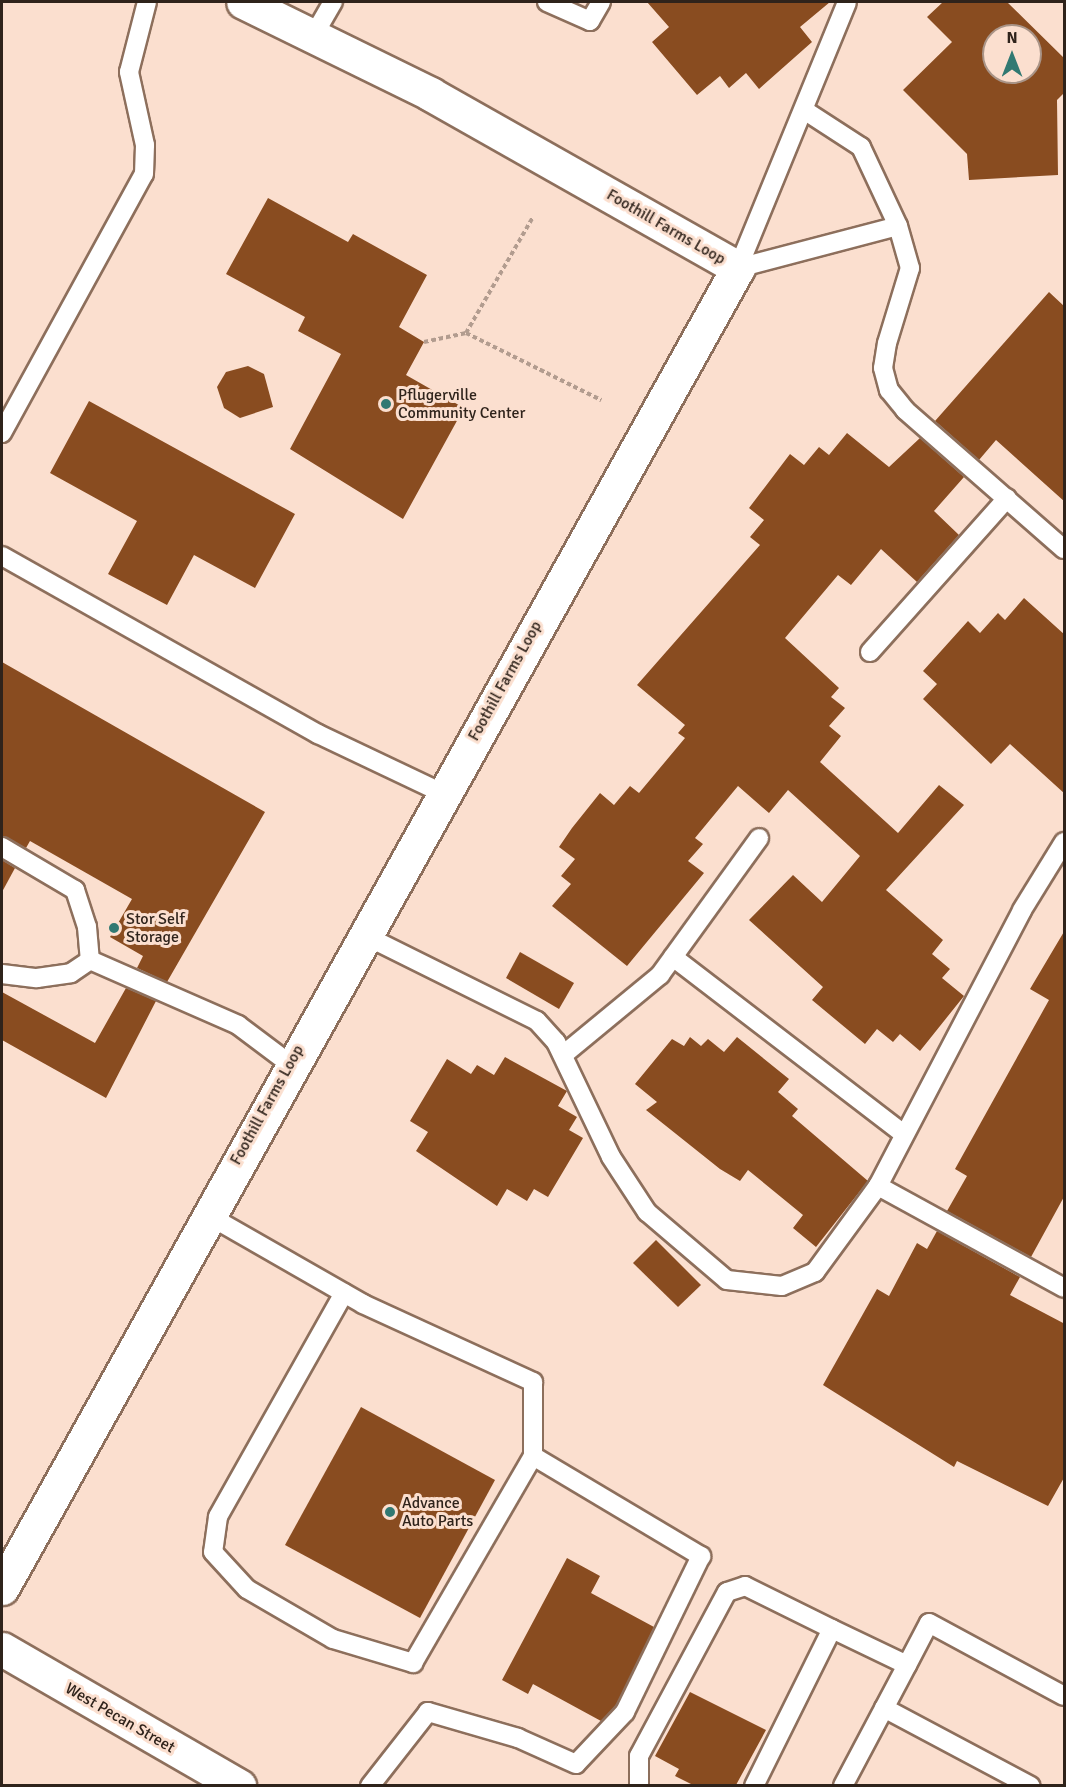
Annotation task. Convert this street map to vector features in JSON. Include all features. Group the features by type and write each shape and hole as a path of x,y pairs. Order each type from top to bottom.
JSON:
{"street":[{"name":"Foothill Farms Loop","path":"2,1588 362,934 738,268 315,33 243,2"},
{"name":"West Pecan Street","path":"2,1649 239,1785"}],"lane":[{"path":"2,433 144,174 145,145 129,72 147,2"},
{"path":"315,33 333,2"},
{"path":"547,2 590,21 601,2"},
{"path":"738,268 848,2"},
{"path":"804,110 861,147 898,226 910,268 887,343 883,368 889,390 1065,549"},
{"path":"738,268 898,226"},
{"path":"870,652 1007,498"},
{"path":"2,556 318,734 442,793"},
{"path":"563,1056 660,975 759,838"},
{"path":"362,934 523,1011 563,1056 633,1195 727,1280 764,1287 802,1280 826,1260 878,1186 904,1134 1065,842"},
{"path":"2,847 75,890 87,927 90,960"},
{"path":"673,957 904,1134"},
{"path":"2,974 37,978 71,973 90,960"},
{"path":"90,960 238,1025 290,1064"},
{"path":"878,1186 1065,1288"},
{"path":"206,1214 344,1293 533,1382 533,1456 413,1663 333,1639 247,1589 213,1552 218,1517 344,1293"},
{"path":"370,1785 428,1712 518,1738 576,1764 625,1712 701,1556 533,1456"},
{"path":"639,1785 639,1756 727,1592 745,1586 907,1665"},
{"path":"843,1785 929,1623 1065,1696"},
{"path":"754,1785 832,1629"},
{"path":"884,1708 1031,1785"}],"path":[{"path":"466,333 533,217"},
{"path":"424,342 466,333 601,400"}],"building":[{"path":"647,2 830,2 800,27 812,42 759,89 746,73 729,88 720,76 697,95 652,42 669,27"},
{"path":"943,2 1007,2 1029,24 982,24 982,84 1042,84 1042,36 1065,59 1065,92 1057,100 1058,175 969,180 967,154 903,90 952,42 927,17"},
{"path":"268,198 348,242 353,234 427,275 399,327 424,342 406,375 464,408 403,519 290,449 341,354 298,331 305,317 226,274"},
{"path":"1049,292 1065,307 1065,502 996,440 979,460 935,421"},
{"path":"248,366 264,374 273,407 240,418 224,408 217,387 226,372"},
{"path":"89,401 295,514 255,588 194,555 167,605 108,574 137,521 50,473"},
{"path":"847,433 889,467 920,438 964,477 934,511 959,535 917,582 881,549 851,585 838,575 785,638 839,688 831,697 845,708 829,726 841,736 820,762 898,833 939,785 964,805 886,890 943,940 932,954 950,969 942,978 964,996 920,1051 900,1034 893,1042 877,1029 865,1044 812,1000 823,987 749,920 793,875 822,902 860,856 788,790 769,813 738,786 695,838 703,844 688,861 704,873 627,966 552,906 571,884 561,876 575,859 559,847 572,828 600,793 614,805 630,786 639,793 685,738 678,733 685,725 637,685 760,545 750,537 764,520 749,508 790,454 804,465 819,447 829,455"},
{"path":"1024,598 1065,635 1065,794 1010,744 991,764 923,699 937,684 923,671 968,621 980,633 998,613 1005,620"},
{"path":"2,662 265,812 167,982 137,968 143,956 110,937 132,899 30,841 26,848 2,836"},
{"path":"2,860 15,868 2,892"},
{"path":"1065,930 1065,1195 1031,1257 947,1211 967,1176 955,1169 1049,1000 1030,989"},
{"path":"520,952 574,983 559,1009 506,978"},
{"path":"126,988 156,1001 106,1098 2,1040 2,992 95,1043"},
{"path":"690,1037 701,1046 708,1039 724,1052 737,1037 789,1079 778,1092 798,1109 792,1116 868,1181 816,1247 793,1228 803,1215 748,1170 740,1181 720,1169 646,1110 657,1102 635,1084 672,1039 684,1046"},
{"path":"505,1057 567,1091 558,1106 577,1117 569,1130 583,1138 548,1197 534,1189 527,1201 507,1189 497,1206 416,1151 428,1132 410,1121 447,1059 471,1074 477,1065 494,1075"},
{"path":"937,1231 1020,1277 1010,1295 1065,1324 1065,1476 1048,1506 957,1461 954,1467 823,1385 877,1289 889,1296 917,1243 927,1249"},
{"path":"656,1240 701,1285 678,1307 633,1263"},
{"name":"Advance Auto Parts","path":"361,1407 495,1480 420,1618 285,1545"},
{"path":"567,1558 600,1576 591,1593 654,1627 616,1706 601,1721 533,1684 528,1694 502,1680"},
{"path":"690,1692 766,1730 736,1785 693,1785 675,1776 679,1769 655,1756"}],"place":[{"name":"Pflugerville Community Center","path":"386,404"},
{"name":"Stor Self Storage","path":"114,928"},
{"name":"Advance Auto Parts","path":"390,1512"}]}
